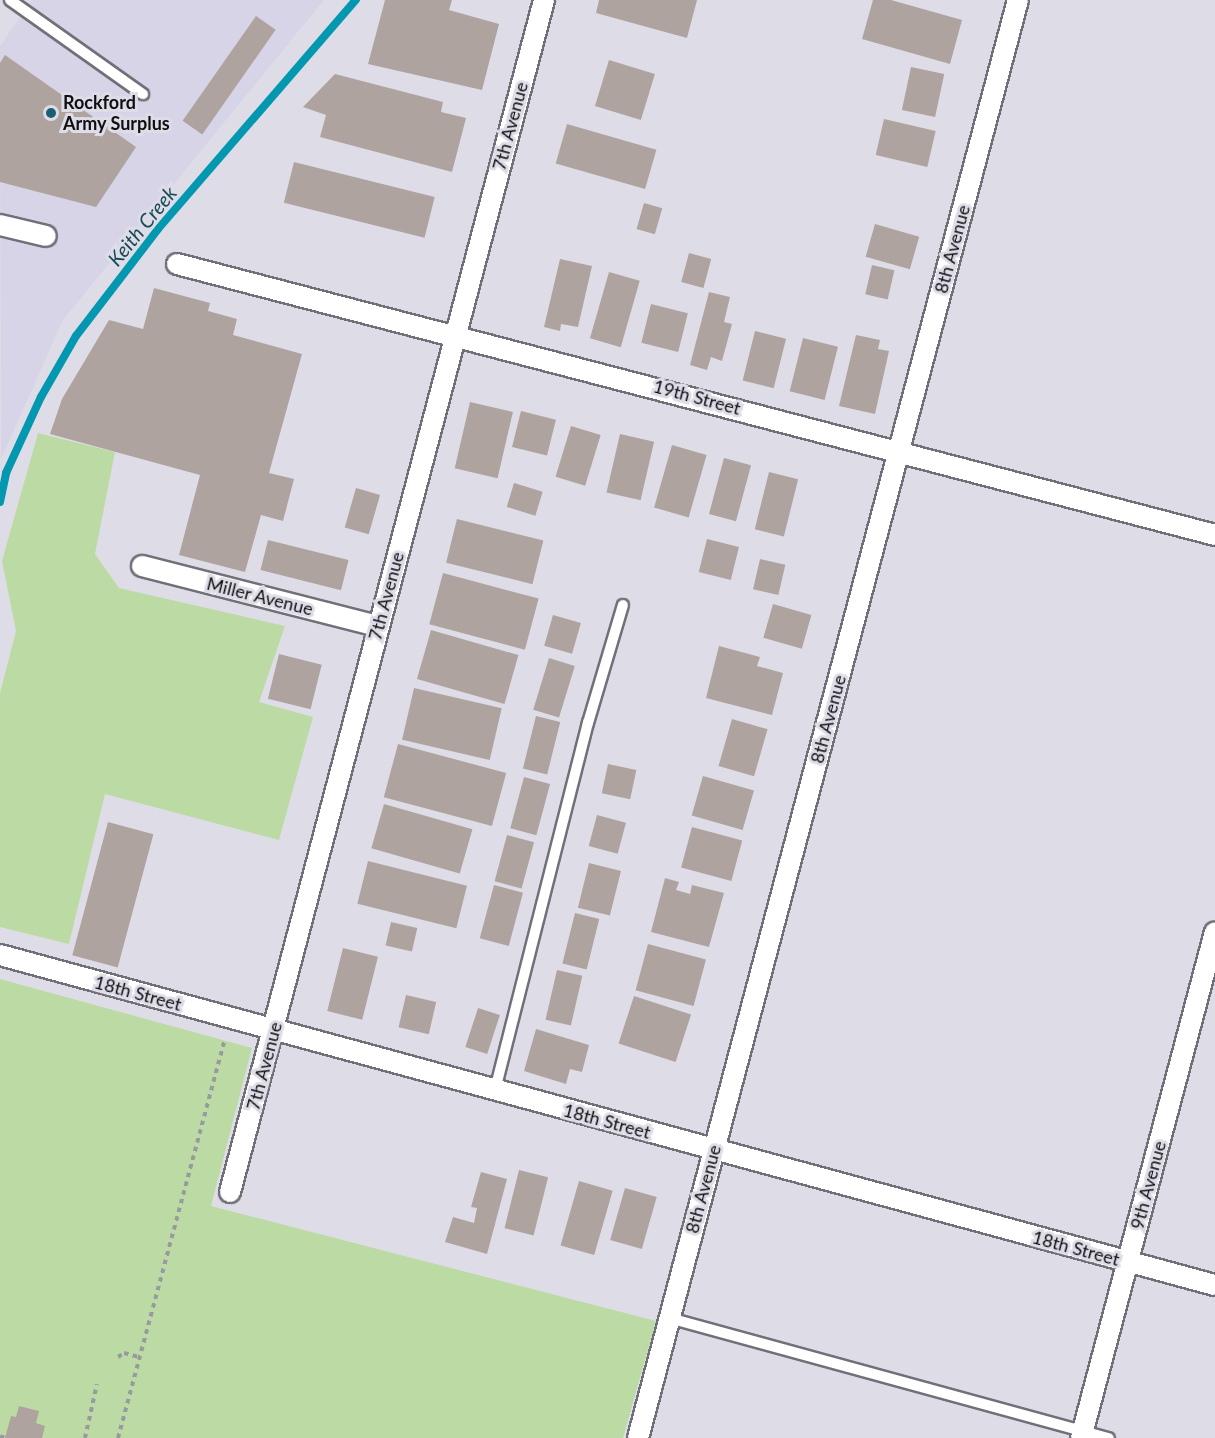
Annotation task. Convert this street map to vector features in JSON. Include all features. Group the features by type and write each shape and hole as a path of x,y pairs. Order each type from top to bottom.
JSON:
{"street":[{"name":"7th Avenue","path":"230,1192 543,0"},
{"name":"8th Avenue","path":"638,1438 1018,0"},
{"path":"0,225 46,236"},
{"name":"19th Street","path":"177,264 455,334 1215,535"},
{"name":"Miller Avenue","path":"142,566 378,626"},
{"name":"9th Avenue","path":"1082,1434 1215,932"},
{"name":"18th Street","path":"0,955 1215,1285"}],"lane":[{"path":"10,0 143,94"},
{"path":"495,1090 588,723 623,605"},
{"path":"669,1318 1082,1434 1109,1438"}],"path":[{"path":"118,1438 223,1048"},
{"path":"118,1357 124,1353 140,1357"},
{"path":"85,1438 97,1384"},
{"path":"0,1436 5,1438"}],"shaded area":[{"path":"32,0 324,0 63,320 1,459 0,46"}],"green space":[{"path":"38,433 115,452 95,554 119,588 285,626 259,702 313,717 279,840 105,794 69,944 0,927 0,693 16,631 2,561"},
{"path":"0,979 252,1048 211,1206 656,1321 623,1438 0,1438"}],"building":[{"path":"385,0 452,0 449,10 499,24 482,90 368,64"},
{"path":"599,0 697,0 687,38 596,13"},
{"path":"873,0 891,0 962,20 950,64 862,39"},
{"path":"256,16 276,30 202,135 183,121"},
{"path":"5,55 136,147 96,207 0,182 0,63"},
{"path":"609,60 655,74 641,120 595,106"},
{"path":"911,67 944,74 935,117 902,110"},
{"path":"335,74 443,102 441,112 466,118 452,172 320,137 326,115 303,107"},
{"path":"884,119 936,131 927,167 876,155"},
{"path":"567,124 656,150 645,189 556,163"},
{"path":"294,162 435,197 425,238 284,203"},
{"path":"644,203 662,208 655,234 637,229"},
{"path":"875,224 919,237 910,269 866,257"},
{"path":"689,253 711,259 703,288 681,282"},
{"path":"560,259 592,266 578,327 561,324 560,331 544,327"},
{"path":"872,265 894,270 888,299 865,294"},
{"path":"609,272 640,281 621,347 590,338"},
{"path":"154,288 210,303 208,311 237,319 233,335 302,354 269,473 294,479 283,521 261,515 245,572 179,555 200,475 50,434 62,399 109,320 143,329"},
{"path":"709,292 730,297 724,322 732,324 722,361 711,357 707,370 690,365"},
{"path":"651,304 688,313 678,352 641,343"},
{"path":"755,331 786,339 774,388 743,380"},
{"path":"856,335 880,340 878,349 889,351 875,414 839,406"},
{"path":"803,338 838,347 825,400 790,391"},
{"path":"470,402 513,412 498,478 455,468"},
{"path":"521,411 556,420 547,456 512,447"},
{"path":"571,426 601,435 585,486 556,477"},
{"path":"620,434 654,442 641,500 607,492"},
{"path":"672,445 707,455 689,517 654,507"},
{"path":"724,458 751,465 736,521 709,514"},
{"path":"769,472 798,479 784,537 755,529"},
{"path":"514,483 543,492 535,516 507,507"},
{"path":"356,488 380,495 369,534 345,527"},
{"path":"457,519 543,541 532,584 446,563"},
{"path":"707,539 739,547 731,580 699,572"},
{"path":"268,540 349,560 341,590 261,570"},
{"path":"760,559 785,565 778,595 753,589"},
{"path":"443,573 539,599 525,650 429,624"},
{"path":"773,604 811,615 802,649 763,638"},
{"path":"553,615 581,623 572,654 544,646"},
{"path":"431,630 518,655 504,704 417,679"},
{"path":"719,646 760,657 757,666 783,673 772,715 706,698"},
{"path":"279,654 322,665 311,709 268,699"},
{"path":"549,658 575,666 559,718 533,710"},
{"path":"414,688 502,708 490,760 402,740"},
{"path":"536,716 560,722 547,774 523,768"},
{"path":"732,719 768,729 754,776 718,766"},
{"path":"398,744 506,773 492,826 384,797"},
{"path":"608,764 636,770 630,799 602,793"},
{"path":"703,776 754,791 743,830 692,815"},
{"path":"524,777 550,784 536,835 510,828"},
{"path":"384,804 472,829 460,874 371,848"},
{"path":"597,815 626,823 618,854 589,846"},
{"path":"108,822 153,834 118,967 72,955"},
{"path":"692,827 742,840 731,881 681,868"},
{"path":"507,835 534,842 522,889 495,881"},
{"path":"368,861 467,886 456,928 357,904"},
{"path":"589,863 621,871 610,916 578,908"},
{"path":"665,878 679,882 676,890 690,894 692,885 724,893 709,947 651,932"},
{"path":"494,885 523,893 509,946 480,938"},
{"path":"575,913 599,919 587,970 562,963"},
{"path":"391,922 417,928 412,951 386,945"},
{"path":"648,944 706,960 694,1006 636,990"},
{"path":"343,948 378,957 362,1020 327,1011"},
{"path":"557,970 582,976 571,1026 546,1020"},
{"path":"406,995 436,1002 429,1034 399,1027"},
{"path":"634,996 691,1015 676,1062 619,1044"},
{"path":"478,1008 500,1015 487,1054 465,1047"},
{"path":"536,1029 589,1045 582,1072 570,1069 566,1084 524,1071"},
{"path":"519,1170 548,1177 534,1235 504,1228"},
{"path":"481,1172 507,1179 487,1254 445,1242 453,1217 474,1223 477,1208 471,1207"},
{"path":"579,1181 613,1191 594,1255 561,1245"},
{"path":"625,1188 657,1197 642,1249 610,1240"},
{"path":"19,1406 39,1411 36,1423 45,1426 42,1438 5,1438 11,1416 16,1417"}],"waterway":[{"name":"Keith Creek","path":"0,502 6,473 41,397 76,336 158,229 356,0"}],"place":[{"name":"Rockford Army Surplus","path":"51,113"}]}
